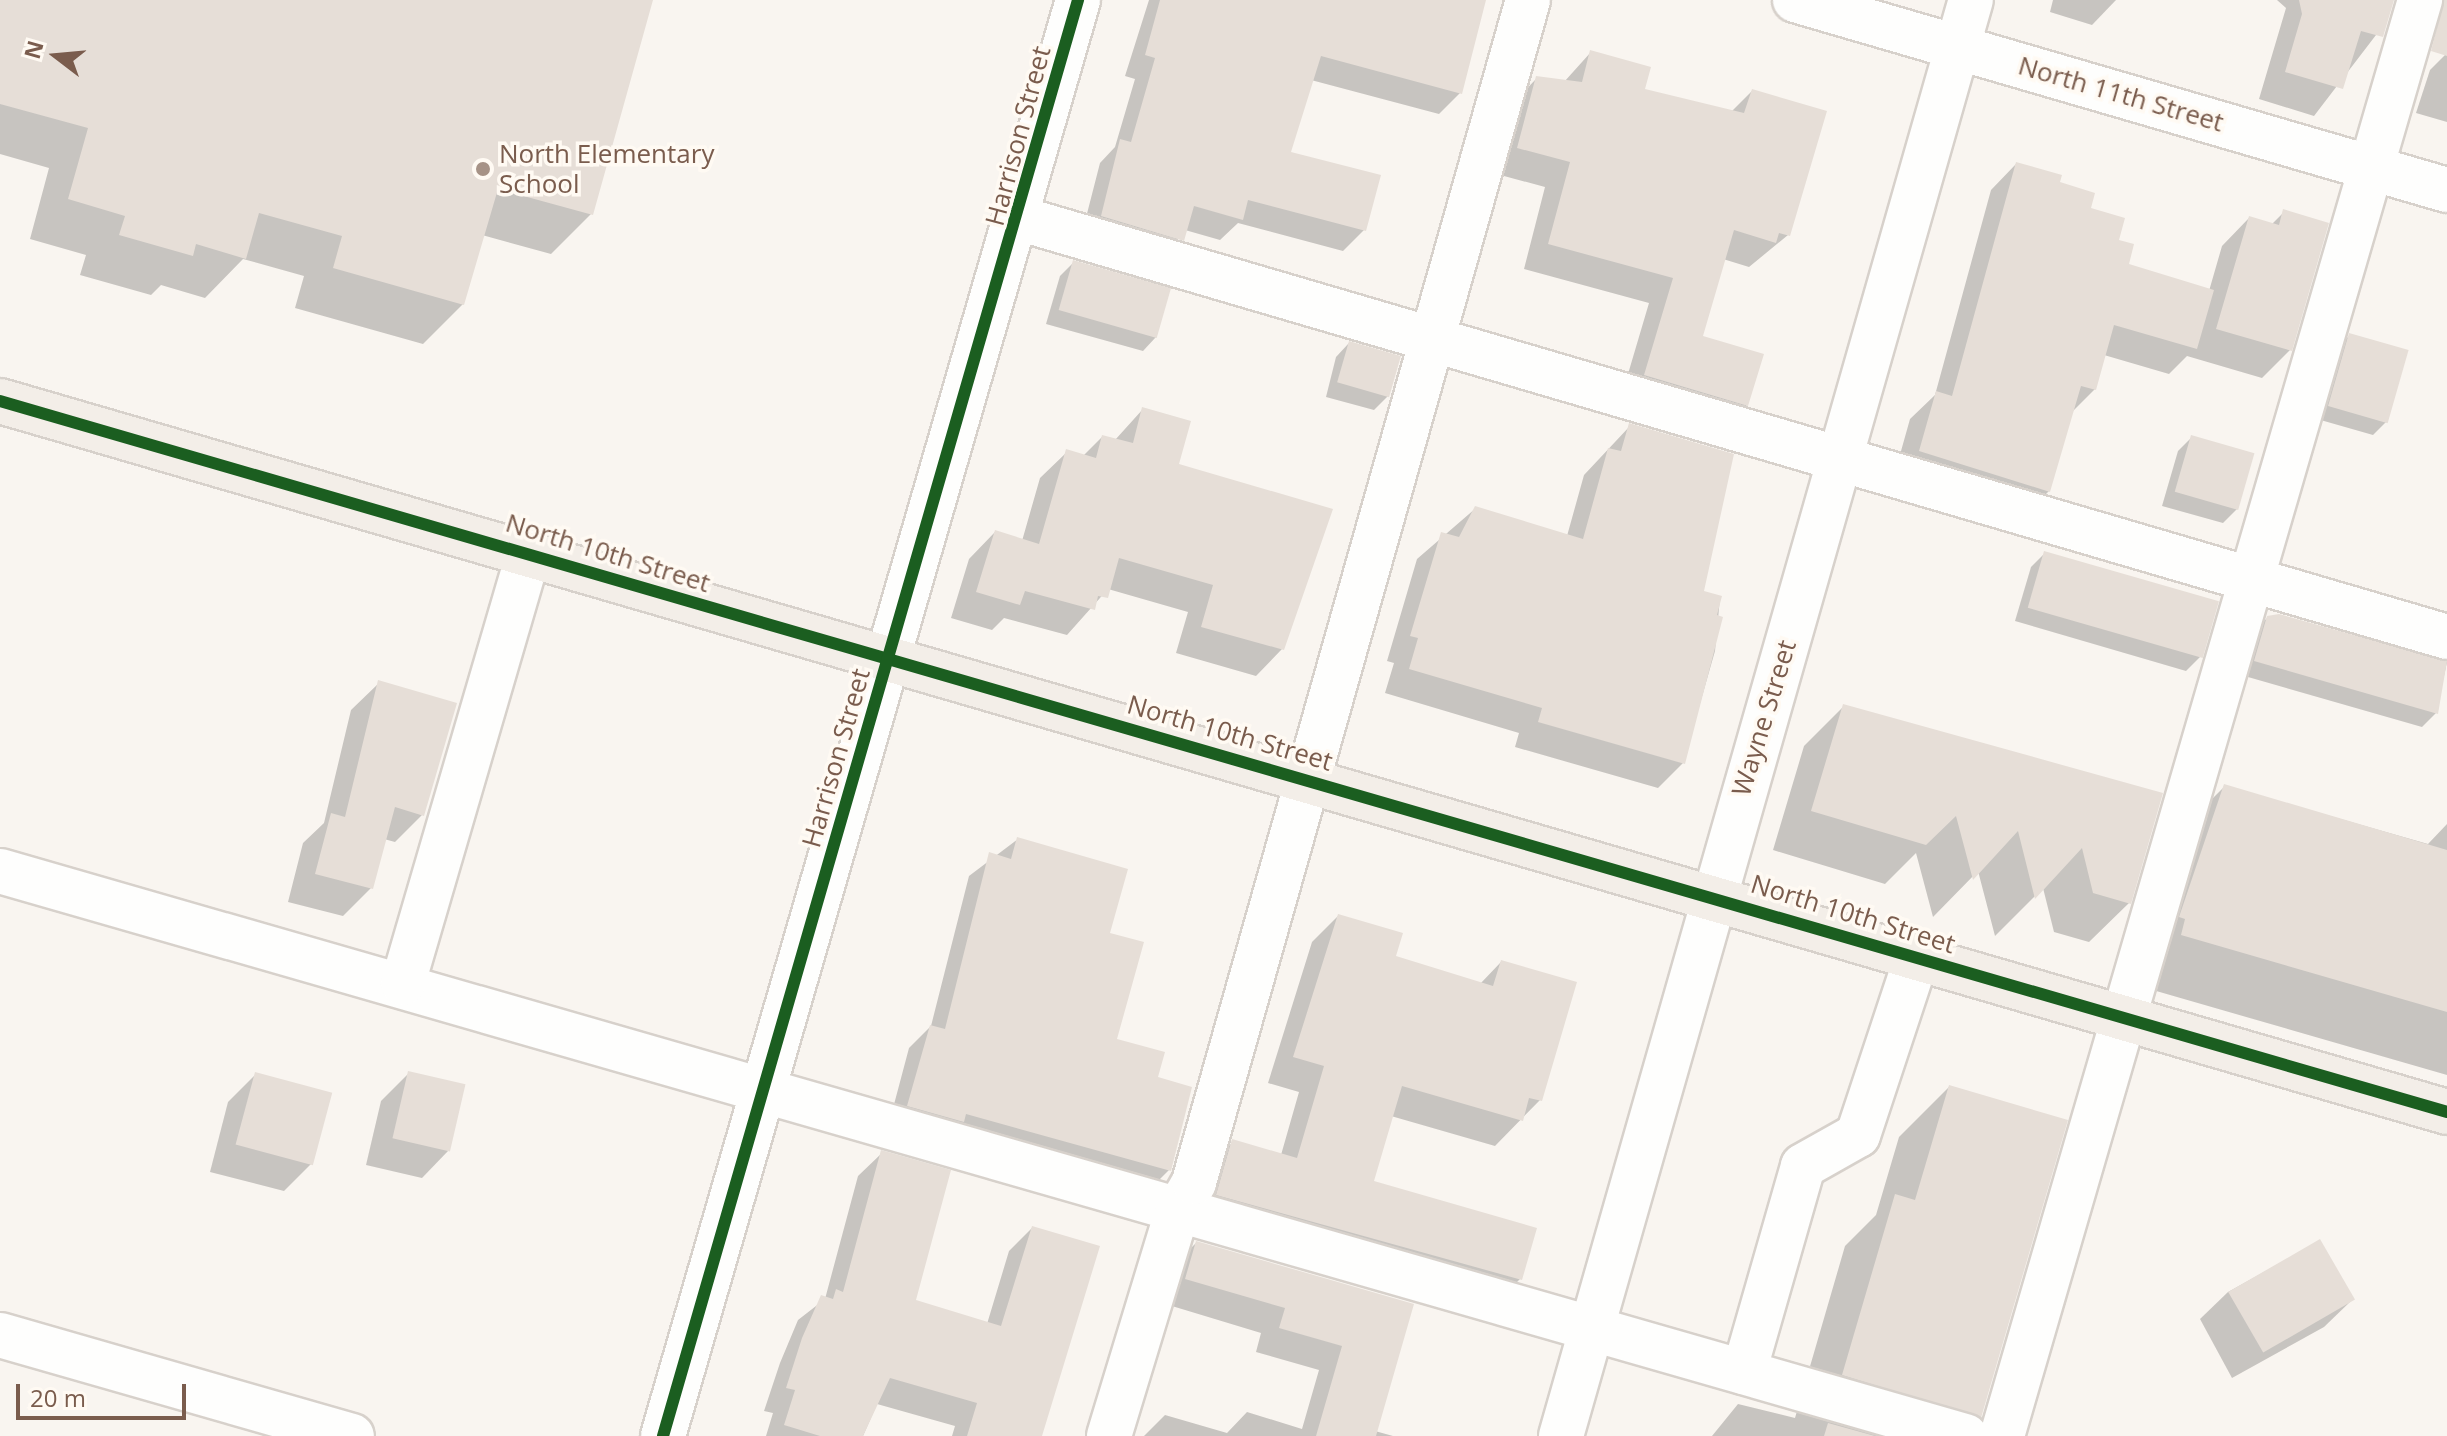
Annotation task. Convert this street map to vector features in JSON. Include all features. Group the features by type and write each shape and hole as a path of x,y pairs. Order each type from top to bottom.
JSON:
{"main road":[{"name":"North 10th Street","path":"0,401 529,552 887,660 1305,776 2447,1112"}],"street":[{"name":"Harrison Street","path":"663,1436 762,1087 1018,218 1078,0"},
{"path":"1109,1436 1177,1212 1194,1182 1305,776 1434,342 1528,0"},
{"name":"North 11th Street","path":"1795,0 2447,190"},
{"name":"Wayne Street","path":"1561,1436 1711,895 1841,460 1971,0"},
{"path":"2002,1436 2420,0"},
{"path":"1018,218 2251,584 2447,637"},
{"path":"403,983 529,552"},
{"path":"0,871 403,983 1177,1212 1965,1436"},
{"path":"1744,1372 1803,1166 1858,1135 1917,957"},
{"path":"0,1335 352,1436"}],"building":[{"path":"0,0 653,0 593,215 498,189 464,305 333,268 342,236 259,213 246,259 196,244 193,256 119,235 125,216 68,199 88,128 0,104"},
{"path":"1160,0 1486,0 1462,94 1321,56 1291,152 1381,175 1366,231 1248,200 1243,220 1194,206 1184,241 1101,216 1120,139 1131,142 1155,58 1145,55"},
{"path":"2299,0 2394,0 2383,37 2361,31 2343,89 2285,72 2302,14"},
{"path":"2444,0 2447,0 2447,56 2431,51"},
{"path":"1590,50 1651,67 1645,89 1744,113 1752,89 1827,111 1790,236 1779,233 1776,243 1734,230 1703,336 1764,354 1748,406 1644,375 1673,278 1548,244 1570,162 1517,148 1536,76 1582,82"},
{"path":"2016,162 2062,175 2060,182 2095,193 2091,208 2125,218 2119,240 2134,244 2129,264 2214,290 2197,349 2114,325 2096,390 2081,386 2050,492 1919,451 1936,391 1952,396"},
{"path":"2283,209 2329,223 2292,351 2216,329 2249,216 2279,225"},
{"path":"1073,260 1171,288 1157,338 1059,310"},
{"path":"2349,333 2409,350 2388,423 2328,406"},
{"path":"1349,341 1401,356 1389,397 1337,382"},
{"path":"1142,407 1191,421 1179,464 1333,509 1284,650 1201,627 1213,585 1119,558 1108,598 1098,596 1095,610 1025,591 1020,605 976,592 995,530 1039,544 1066,449 1096,458 1102,435 1133,443"},
{"path":"1629,423 1734,454 1704,591 1722,596 1717,615 1723,617 1685,764 1538,722 1542,708 1409,669 1418,638 1410,636 1441,532 1459,537 1475,506 1583,539 1608,448 1621,451"},
{"path":"2191,435 2254,453 2238,510 2175,492"},
{"path":"2044,551 2219,601 2203,658 2028,608"},
{"path":"2279,614 2447,661 2438,714 2254,661 2267,616"},
{"path":"378,680 457,703 424,816 395,807 373,889 315,874 331,813 345,817"},
{"path":"1843,704 2163,793 2131,904 2093,893 2082,848 2035,899 2018,831 1973,880 1956,816 1926,845 1811,811"},
{"path":"2224,784 2447,850 2447,1012 2181,935 2185,919 2179,917"},
{"path":"1017,837 1128,869 1110,933 1144,942 1117,1039 1165,1052 1158,1077 1192,1087 1171,1171 966,1114 964,1122 907,1106 930,1025 945,1029 989,852 1011,859"},
{"path":"1338,914 1403,933 1396,956 1493,986 1501,960 1577,982 1542,1101 1529,1098 1523,1121 1402,1086 1374,1181 1537,1228 1522,1280 1216,1195 1232,1139 1297,1158 1324,1066 1293,1057"},
{"path":"408,1071 465,1084 450,1152 392,1138"},
{"path":"255,1072 332,1093 313,1165 236,1144"},
{"path":"1949,1085 2068,1120 1981,1418 1842,1375 1895,1194 1915,1200"},
{"path":"881,1150 951,1170 916,1300 1001,1326 1032,1226 1100,1246 1042,1436 967,1436 977,1403 890,1378 863,1436 820,1436 784,1425 795,1390 786,1388 802,1338 821,1295 833,1299 836,1289 843,1292"},
{"path":"2320,1239 2355,1300 2263,1353 2228,1292"},
{"path":"1196,1241 1414,1304 1376,1436 1316,1436 1342,1346 1279,1328 1285,1308 1185,1279"},
{"path":"1828,1423 1875,1436 1824,1436"}],"cycle path":[{"path":"663,1436 1078,0"},
{"path":"0,401 2447,1112"}],"place":[{"name":"North Elementary School","path":"483,169"}]}
